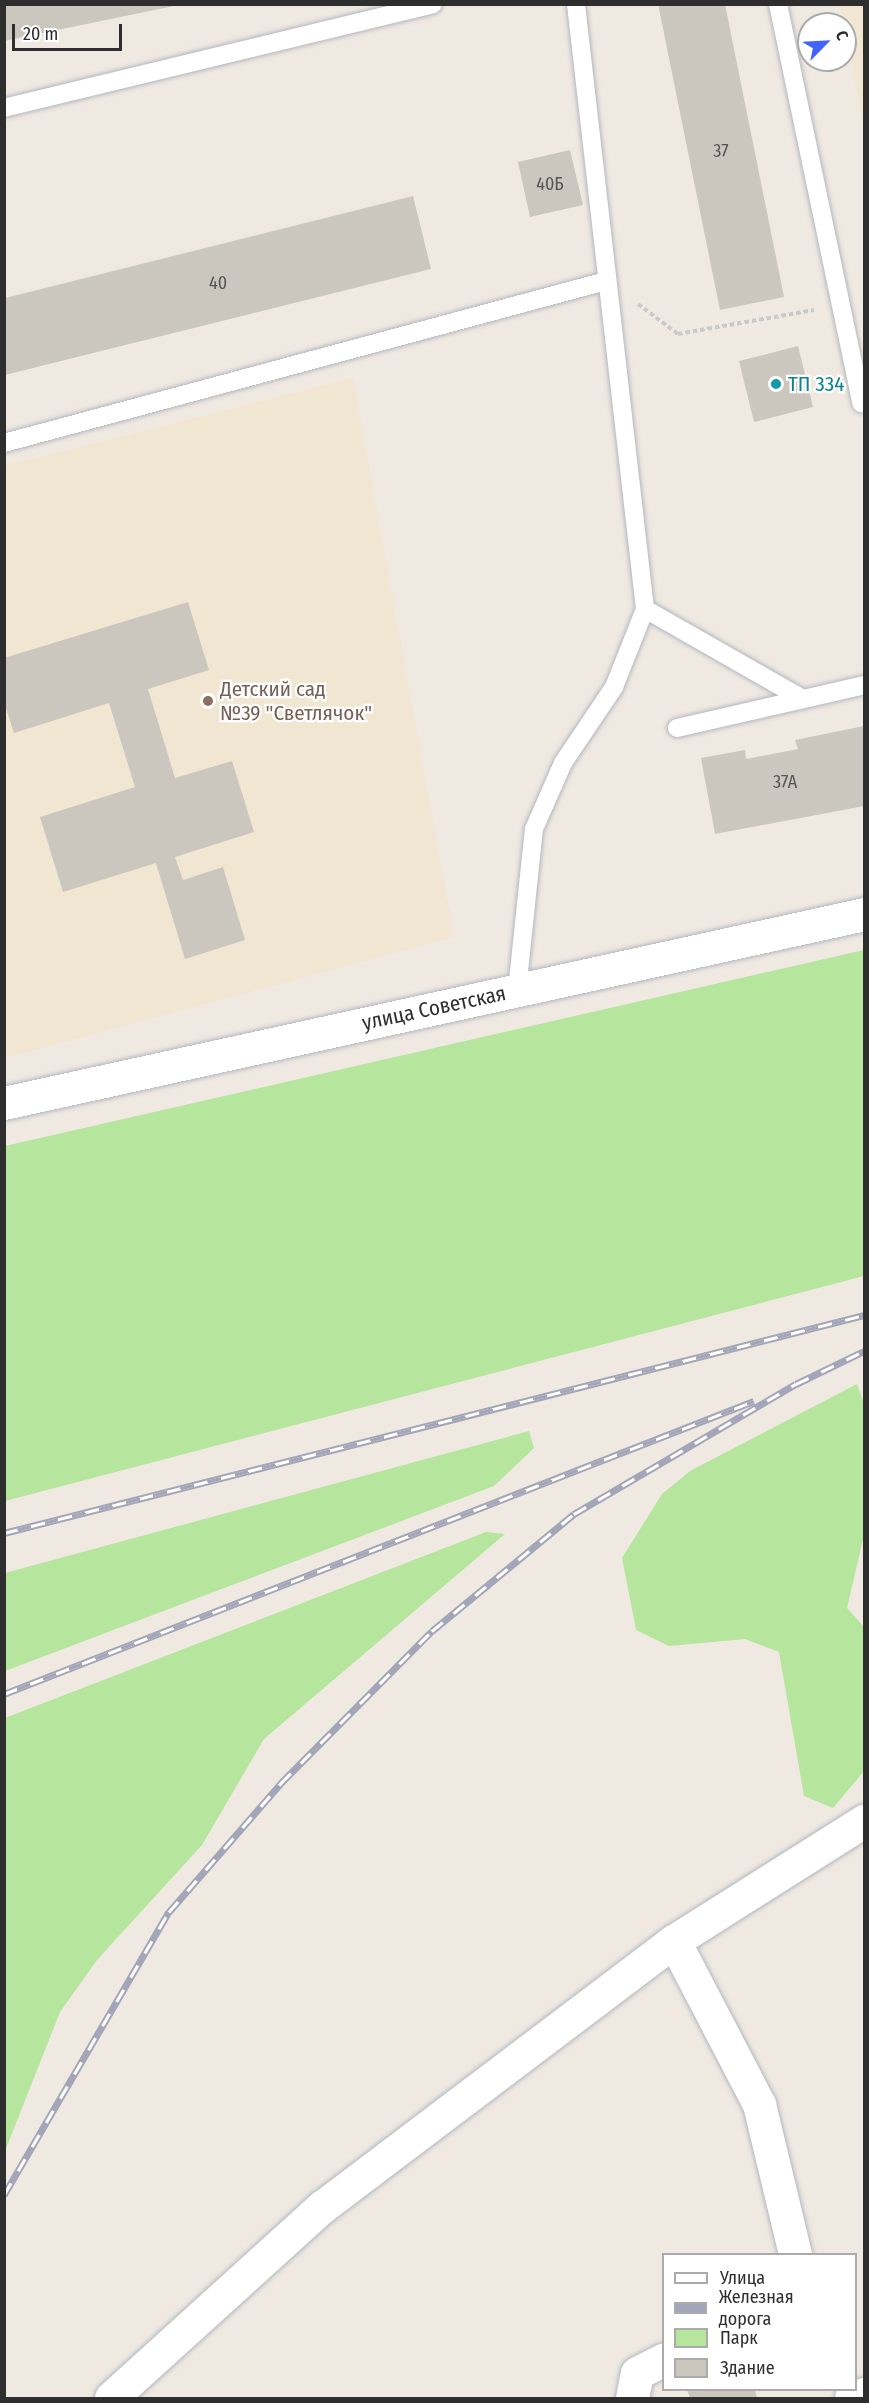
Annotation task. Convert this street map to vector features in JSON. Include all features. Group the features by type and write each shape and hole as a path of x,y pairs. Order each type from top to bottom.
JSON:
{"street":[{"name":"улица Советская","path":"4,1103 864,914"},
{"path":"111,2398 322,2207 674,1941 864,1821"},
{"path":"674,1941 759,2104 795,2253"},
{"path":"632,2398 637,2373 662,2360"},
{"path":"851,2398 864,2394"}],"lane":[{"path":"4,108 434,4"},
{"path":"517,990 534,829 562,763 614,687 645,609 576,4"},
{"path":"778,4 861,403"},
{"path":"4,443 606,281"},
{"path":"645,609 803,699"},
{"path":"677,728 864,686"}],"path":[{"path":"606,281 678,334 840,305"}],"shaded area":[{"path":"838,5 864,5 864,133 853,72 857,72 857,12 841,12"},
{"name":"Детский сад №39 \"Светлячок\"","path":"353,378 454,937 5,1058 5,466"}],"green space":[{"path":"864,950 864,1276 5,1501 5,1146"},
{"path":"857,1384 864,1404 864,1535 847,1608 864,1627 864,1771 833,1808 804,1796 779,1652 745,1639 669,1646 636,1630 622,1558 662,1494 690,1471"},
{"path":"529,1431 534,1448 494,1486 5,1671 5,1573"},
{"path":"486,1532 505,1534 264,1739 202,1845 97,1960 60,2012 5,2151 5,1718"}],"building":[{"path":"4,4 174,4 174,6 4,41"},
{"path":"658,4 725,4 784,297 720,310"},
{"path":"570,150 583,205 530,217 518,162"},
{"path":"413,196 431,269 5,375 5,298"},
{"name":"ТП 334","path":"798,346 813,407 754,422 739,361"},
{"path":"188,602 209,670 148,689 175,778 232,761 254,832 175,857 183,880 223,867 245,940 185,959 156,863 63,892 40,817 135,787 109,703 14,733 4,702 4,658"},
{"path":"864,726 864,806 715,834 701,758 745,750 746,759 798,749 795,740"},
{"path":"687,2391 755,2391 757,2398 690,2398"}],"railway":[{"path":"4,1533 864,1315"},
{"path":"4,2195 169,1912 281,1783 432,1631 574,1514 796,1384 864,1351"},
{"path":"4,1694 754,1401"}],"place":[{"name":"ТП 334","path":"776,384"},
{"name":"Детский сад №39 \"Светлячок\"","path":"208,701"}]}
